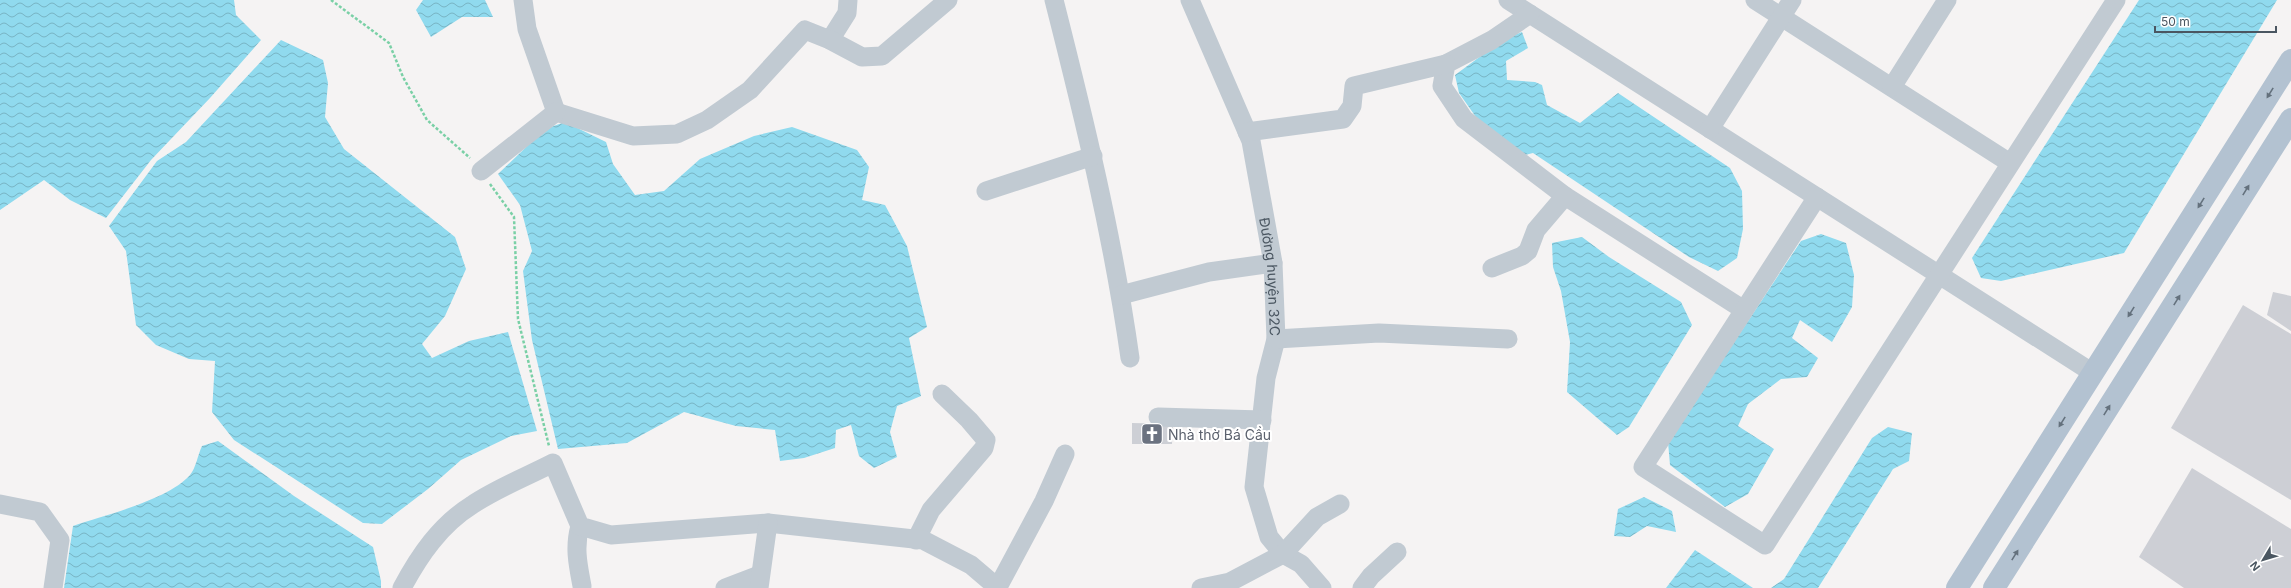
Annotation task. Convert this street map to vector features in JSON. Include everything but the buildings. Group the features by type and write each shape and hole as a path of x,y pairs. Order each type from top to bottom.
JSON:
{"main road":[{"path":"1957,588 2291,60"},
{"path":"1994,588 2291,119"},
{"path":"2175,244 2201,261"}],"street":[{"path":"523,0 527,29 556,112"},
{"path":"830,40 847,13 848,0"},
{"path":"556,112 633,136 677,134 707,120 750,90 805,30 830,40 862,57 882,56 948,0"},
{"path":"1054,0 1093,156 1121,295 1130,358"},
{"name":"Đường huyện 32C","path":"1190,0 1251,141 1273,263 1276,338 1266,378 1254,487 1269,537 1283,554 1301,564 1322,588"},
{"path":"1508,0 2093,372"},
{"path":"1755,0 1892,86 2010,163"},
{"path":"1710,129 1792,0"},
{"path":"1892,86 1947,0"},
{"path":"1817,197 1643,467 1765,545 1938,274 2116,0"},
{"path":"1247,132 1343,119 1352,106 1354,86 1446,64 1492,40 1530,14"},
{"path":"1446,64 1442,86 1464,119 1565,196 1744,310"},
{"path":"481,171 556,112"},
{"path":"986,191 1093,156"},
{"path":"1492,268 1522,256 1528,251 1536,230 1565,196"},
{"path":"1121,295 1209,272 1273,263"},
{"path":"1276,338 1379,333 1508,339"},
{"path":"916,540 931,510 984,448 986,440 969,420 942,394"},
{"path":"1158,417 1262,420"},
{"path":"580,526 611,535 768,523 923,540 971,565 998,588 1044,502 1065,454"},
{"path":"402,588 416,562 440,531 466,509 553,463 580,526 576,540 576,552 582,586"},
{"path":"0,504 40,512 60,540 53,588"},
{"path":"1201,588 1230,582 1283,554 1317,517 1340,504"},
{"path":"725,588 759,581 768,523"},
{"path":"1362,588 1371,576 1397,552"}],"path":[{"path":"331,0 388,44 403,77 427,120 467,154 514,217 518,319 553,463"}],"water":[{"path":"0,0 234,0 236,15 261,40 210,98 151,160 106,218 70,200 44,180 0,210"},
{"path":"423,0 485,0 493,17 462,17 431,37 416,10"},
{"path":"2139,0 2277,0 2124,253 2001,281 1981,278 1972,258"},
{"path":"1522,32 1528,48 1506,61 1507,80 1535,82 1542,85 1547,105 1580,123 1618,93 1730,168 1742,191 1743,229 1737,258 1718,271 1689,257 1533,153 1521,156 1490,137 1459,93 1455,75 1504,39"},
{"path":"281,40 323,60 328,83 325,117 344,149 455,237 466,269 445,316 422,344 432,358 469,341 508,332 537,431 511,436 461,460 428,489 382,524 363,523 234,440 212,412 215,361 189,359 156,345 136,325 126,251 109,226 157,161 186,142"},
{"path":"565,122 606,142 613,164 635,195 664,191 700,159 754,136 792,127 857,150 869,167 862,200 885,205 907,246 927,327 909,338 921,396 897,406 890,432 897,457 874,468 859,456 851,425 836,430 835,448 804,458 780,461 775,430 736,426 684,412 627,443 558,449 532,340 523,271 532,251 520,205 498,174 545,129"},
{"path":"1821,234 1846,243 1854,275 1852,307 1832,342 1800,320 1792,338 1818,358 1807,377 1781,379 1748,404 1738,426 1774,449 1748,494 1725,507 1670,465 1668,442 1801,241"},
{"path":"1582,237 1609,257 1681,302 1692,325 1629,427 1617,435 1567,392 1570,342 1561,291 1553,267 1552,243"},
{"path":"1888,427 1912,433 1909,461 1893,469 1818,588 1771,588 1784,579 1872,438"},
{"path":"218,441 294,496 373,547 381,581 381,588 64,588 73,526 135,506 167,492 180,484 190,475 194,469 202,446"},
{"path":"1644,497 1672,511 1676,532 1647,526 1630,537 1614,536 1618,509"},
{"path":"1695,550 1753,588 1666,588"}],"place":[{"name":"Nhà thờ Bá Cầu","path":"1152,434"}]}
